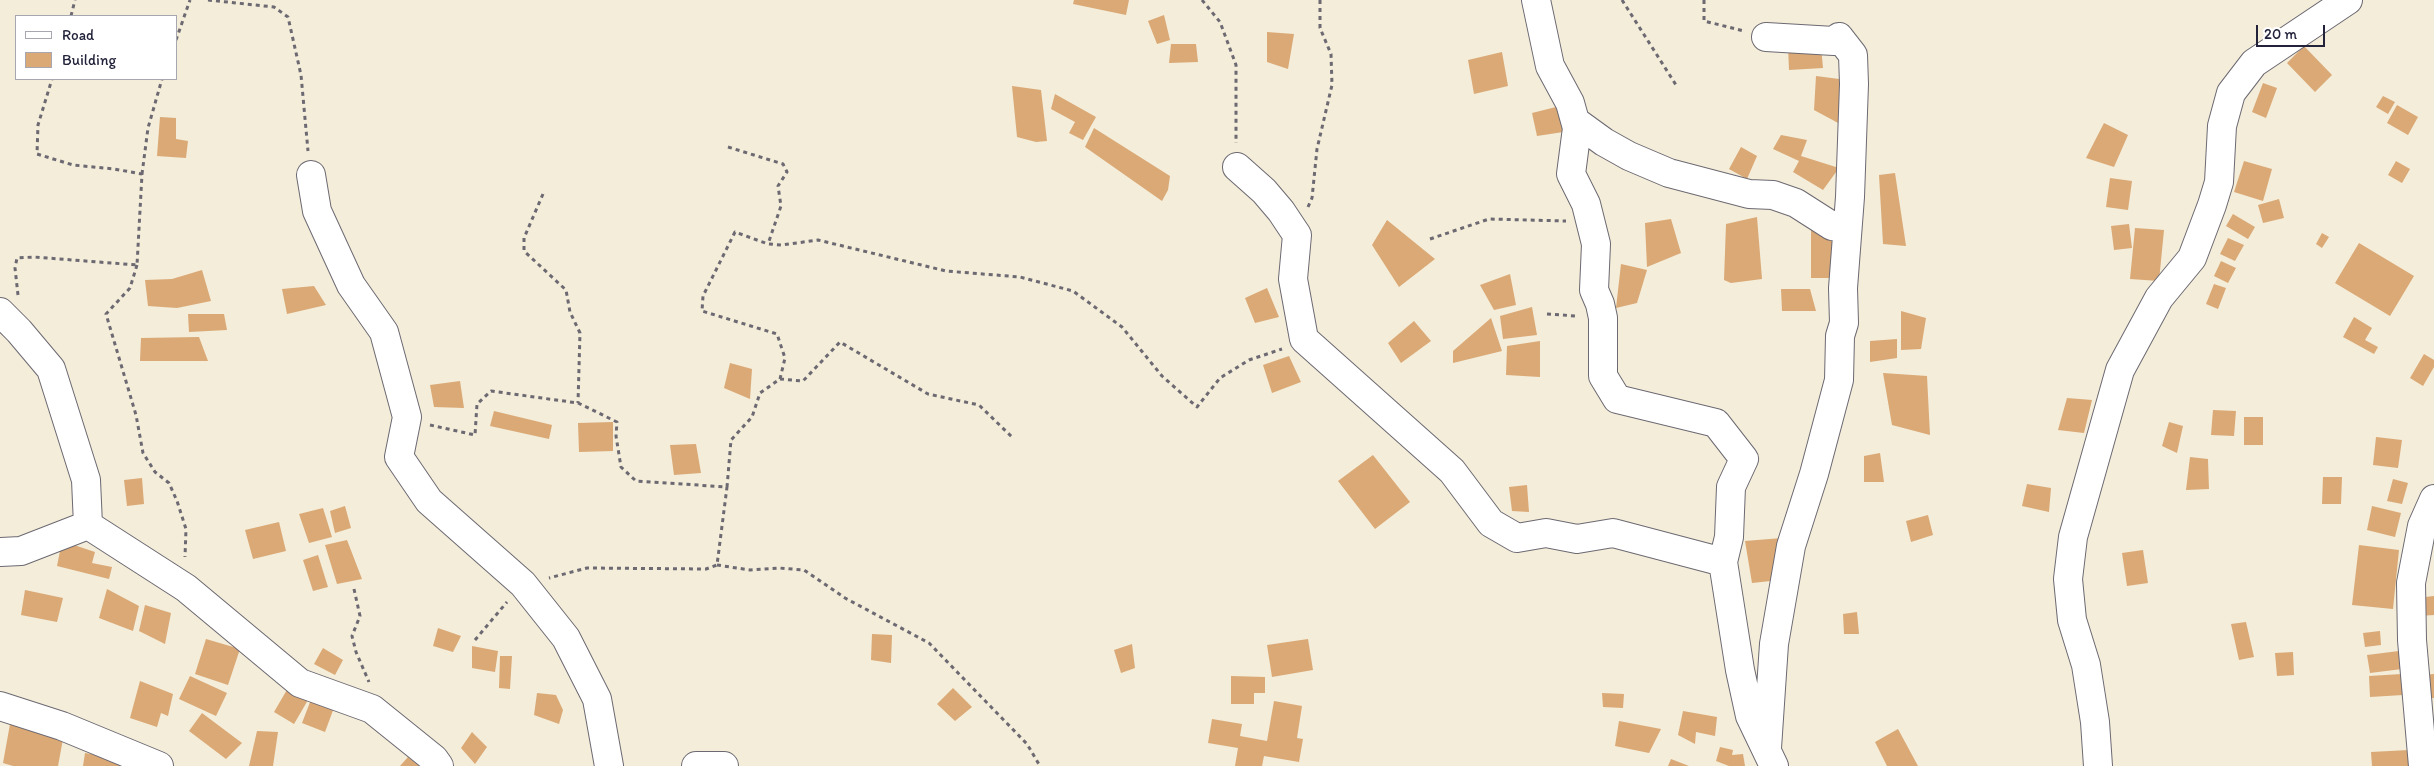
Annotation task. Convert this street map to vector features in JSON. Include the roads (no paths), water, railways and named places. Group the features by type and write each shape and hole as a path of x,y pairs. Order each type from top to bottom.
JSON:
{"street":[{"path":"1536,0 1550,66 1570,103 1577,128 1571,174 1586,204 1596,244 1594,290 1603,318 1603,376 1617,398 1644,407 1716,423 1744,459 1732,487 1729,537 1723,562 1740,670 1750,716 1770,758"},
{"path":"2098,766 2095,722 2086,665 2072,620 2068,579 2073,537 2120,370 2159,298 2192,258 2212,206 2218,182 2222,126 2232,93 2254,62 2348,0"},
{"path":"1766,37 1834,41 1839,37 1853,55 1854,84 1843,288 1844,323 1840,336 1839,380 1814,474 1791,546 1774,644 1770,758"},
{"path":"1575,121 1629,156 1669,173 1749,194 1773,195 1796,203 1832,226 1847,228"},
{"path":"1237,167 1264,191 1281,211 1297,235 1293,279 1304,339 1452,471 1491,522 1517,538 1546,533 1577,539 1612,533 1723,562"},
{"path":"311,176 318,212 350,285 384,332 408,417 399,457 429,501 523,584 566,638 584,670 597,699 609,766"},
{"path":"0,312 19,330 51,368 86,480 88,525"},
{"path":"2423,766 2412,640 2411,583 2422,526 2434,499"},
{"path":"0,552 21,551 88,525"},
{"path":"88,525 186,588 300,683 372,709 434,759 439,766"},
{"path":"0,706 62,726 159,766"},
{"path":"696,766 724,766"}]}
